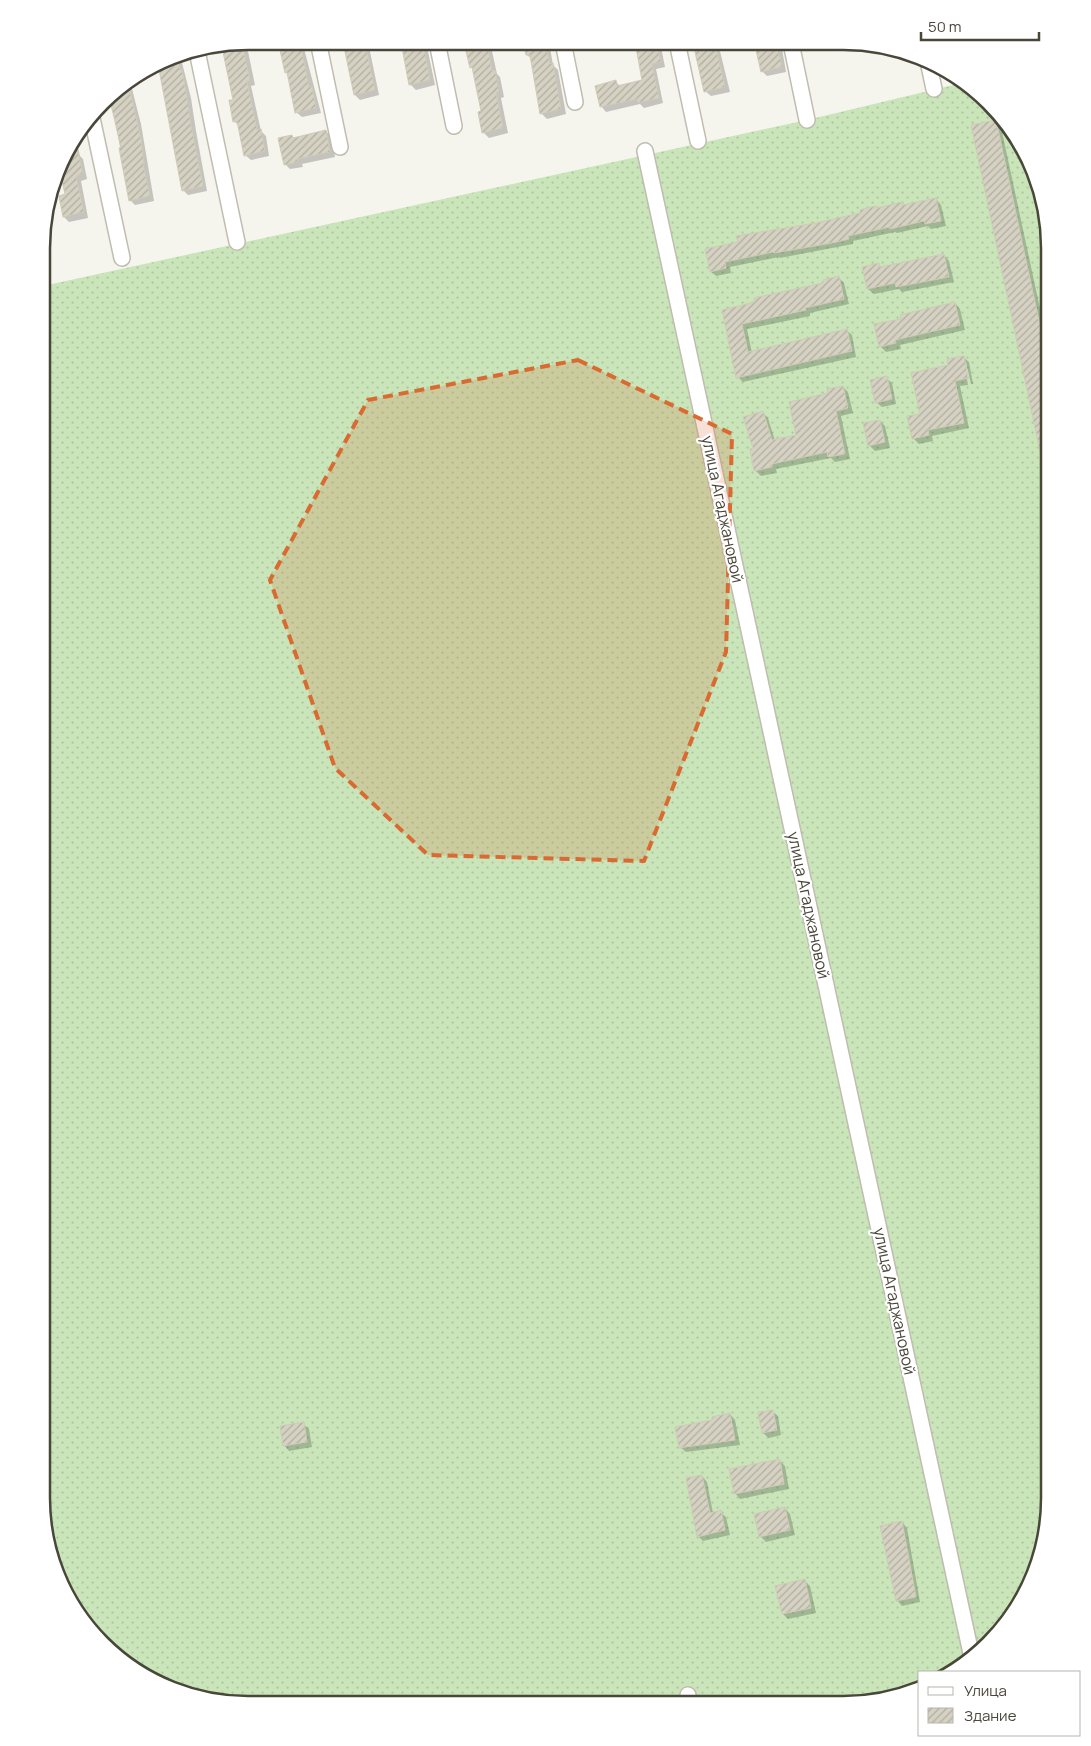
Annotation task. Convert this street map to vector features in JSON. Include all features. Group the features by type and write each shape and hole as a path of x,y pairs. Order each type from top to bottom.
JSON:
{"street":[{"path":"320,50 340,147"},
{"path":"439,50 454,126"},
{"path":"565,50 575,102"},
{"path":"679,50 698,141"},
{"path":"792,50 807,120"},
{"path":"197,57 237,242"},
{"path":"930,70 934,89"},
{"path":"93,125 122,258"},
{"name":"улица Агаджановой","path":"645,151 970,1649"}],"highlighted area":[{"path":"578,360 732,434 726,652 644,861 428,855 335,768 270,580 368,400"}],"green space":[{"path":"955,85 983,108 1008,138 1026,172 1034,197 1041,235 1041,1511 1034,1549 1026,1574 1008,1608 992,1628 953,1663 939,1671 918,1671 918,1681 894,1689 856,1696 235,1696 197,1689 172,1681 138,1663 118,1647 83,1608 65,1574 57,1549 50,1511 50,284 807,120"}],"building":[{"path":"244,50 250,80 247,81 257,130 261,129 265,151 244,156 237,121 233,122 229,100 233,100 223,52"},
{"path":"280,50 302,50 309,87 312,86 316,108 295,113 287,72 285,73"},
{"path":"345,50 367,50 375,90 354,95"},
{"path":"402,50 424,50 430,80 409,85"},
{"path":"466,50 488,50 492,71 495,70 499,92 496,92 503,128 482,133 478,112 481,111 472,67 470,68"},
{"path":"525,50 551,50 547,51 550,64 553,63 561,109 540,114 530,55 526,55"},
{"path":"636,50 658,50 661,62 652,64 659,98 638,103 637,99 600,107 595,86 616,80 617,86 642,80"},
{"path":"695,50 717,50 725,87 704,92"},
{"path":"756,50 778,50 782,67 761,72"},
{"path":"179,63 180,70 182,70 203,186 182,191 159,71"},
{"path":"130,90 141,139 143,164 150,196 129,201 119,148 121,147 111,105"},
{"path":"994,120 997,124 1041,330 1041,456 971,125"},
{"path":"326,130 330,152 297,159 298,162 284,165 278,138 292,135 293,138"},
{"path":"78,152 83,174 76,176 84,212 63,217 59,196 65,194 62,181 70,161 75,153"},
{"path":"936,198 941,221 925,224 924,221 890,229 890,227 848,236 849,239 832,243 725,262 726,268 710,272 705,249 738,242 736,236 816,223 860,213 860,210 876,206 877,208 902,202 903,205"},
{"path":"944,254 949,277 896,287 895,283 867,289 862,267 879,263 880,267"},
{"path":"839,276 844,299 805,308 806,310 742,324 748,352 847,329 852,351 736,378 722,310 755,302 754,298 823,283 823,280"},
{"path":"955,302 960,325 895,340 896,343 879,347 874,324 901,319 900,315"},
{"path":"964,356 968,378 955,381 964,423 928,430 929,435 912,439 907,416 920,414 911,373 948,365 947,359"},
{"path":"887,376 892,399 875,403 870,380"},
{"path":"843,386 848,408 836,411 845,454 828,457 827,452 772,464 772,467 754,471 750,449 753,448 743,417 763,411 772,440 796,435 789,402 828,393 827,389"},
{"path":"880,420 885,442 868,446 863,423"},
{"path":"773,1410 777,1430 762,1433 758,1412"},
{"path":"730,1413 735,1440 679,1448 675,1427 712,1420 712,1417"},
{"path":"304,1422 307,1442 283,1446 280,1426"},
{"path":"780,1459 784,1484 734,1494 729,1469"},
{"path":"702,1475 710,1513 721,1510 725,1530 697,1537 686,1478"},
{"path":"785,1507 790,1530 759,1537 754,1514"},
{"path":"902,1521 916,1597 896,1601 880,1526"},
{"path":"805,1579 811,1608 782,1614 775,1586"}]}
